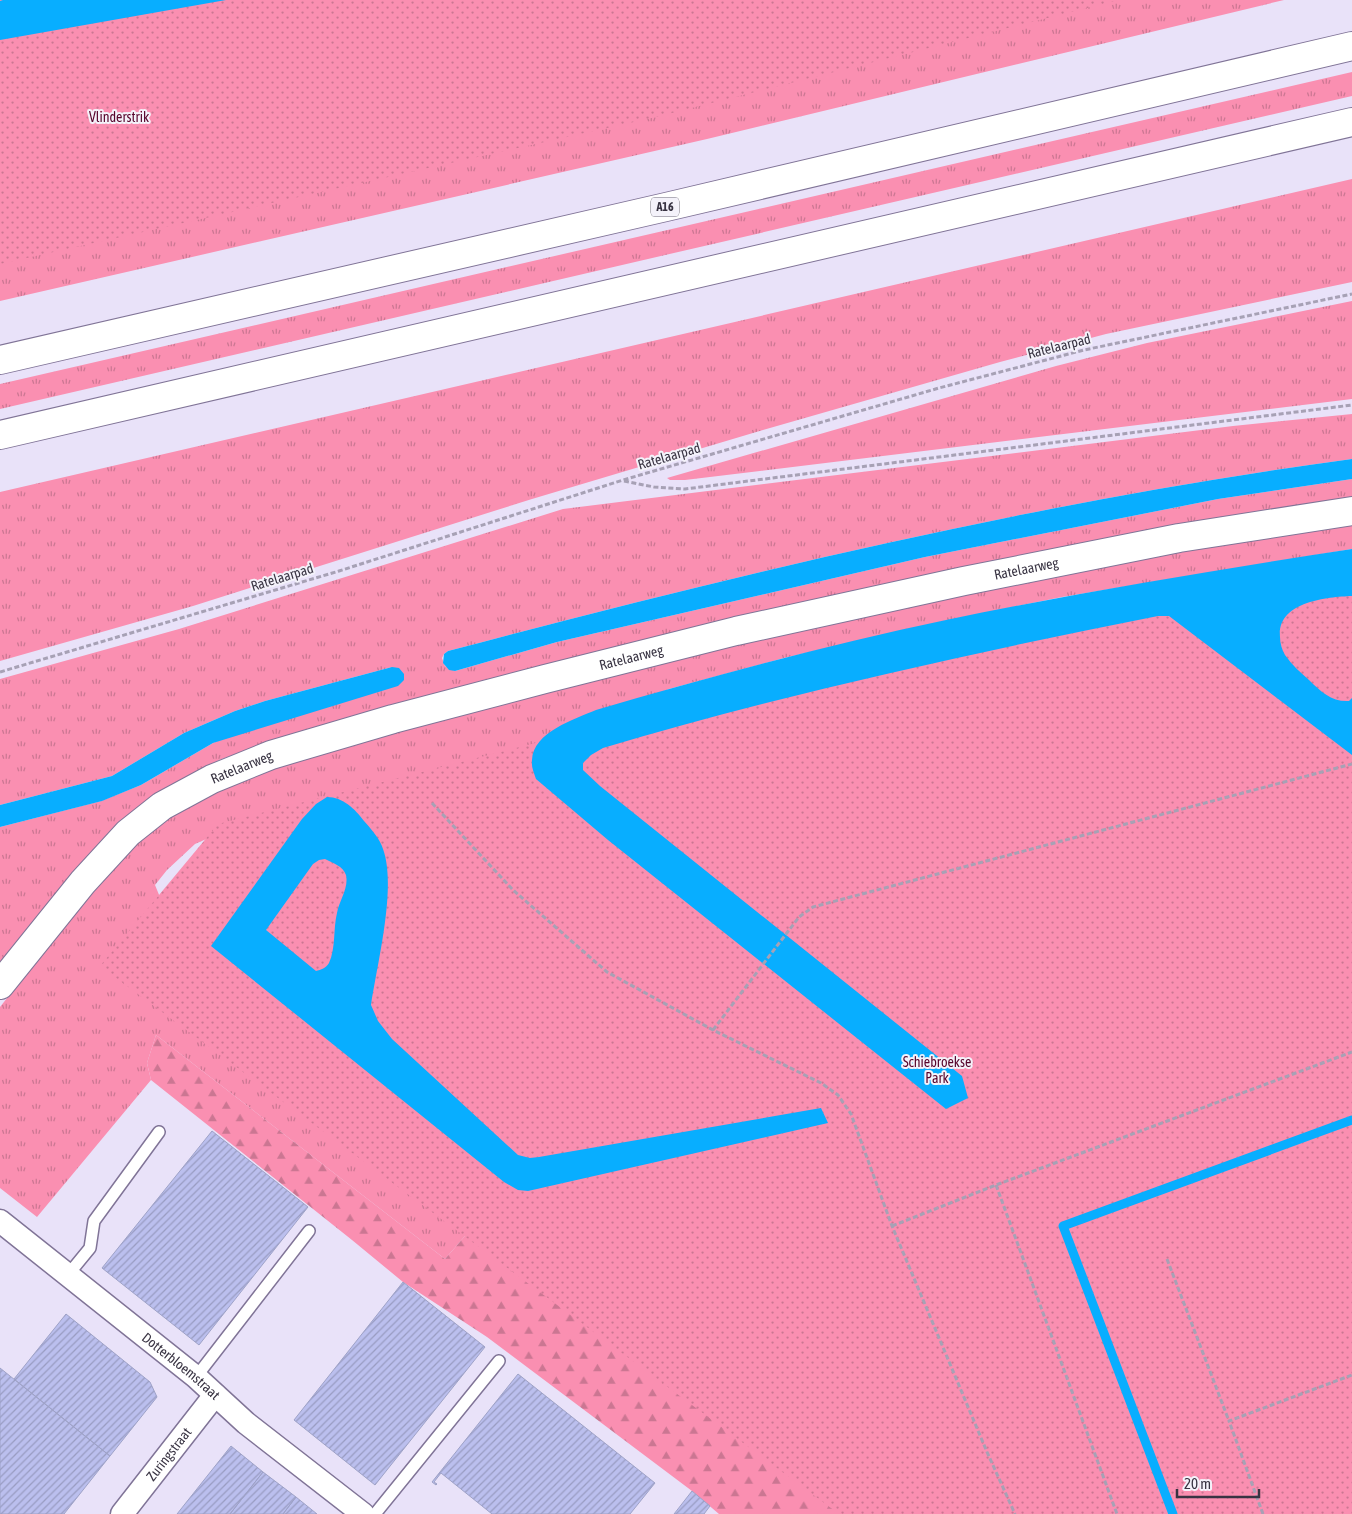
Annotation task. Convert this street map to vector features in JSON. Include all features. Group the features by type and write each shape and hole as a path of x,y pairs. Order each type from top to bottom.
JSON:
{"main road":[{"name":"A16","path":"0,360 666,207 1345,46"},
{"path":"0,435 1352,122"},
{"name":"Ratelaarweg","path":"0,985 83,882 128,832 162,806 212,778 271,754 535,681 736,631 964,581 1178,538 1352,511"}],"street":[{"name":"Dotterbloemstraat","path":"0,1221 216,1394 246,1423 363,1514"},
{"name":"Zuringstraat","path":"122,1514 216,1394"}],"lane":[{"path":"67,1276 90,1248 94,1221 159,1132"},
{"path":"196,1378 309,1231"},
{"path":"375,1514 499,1361"}],"path":[{"name":"Ratelaarpad","path":"0,672 340,571 623,480 939,388 1084,350 1352,294"},
{"path":"623,480 654,487 685,489 1352,404"},
{"path":"713,1030 800,916 813,907 1352,764"},
{"path":"432,803 513,890 607,972 713,1030 820,1083 838,1095 851,1114 892,1226 983,1444 1015,1514"},
{"path":"892,1226 996,1185 1352,1052"},
{"path":"996,1185 1117,1514"},
{"path":"1167,1259 1263,1514"},
{"path":"1229,1421 1352,1375"}],"green space":[{"name":"Vlinderstrik","path":"0,0 1119,0 656,117 0,264"},
{"name":"Vlinderstrik","path":"226,0 1284,0 707,139 0,301 0,40"},
{"path":"1352,72 1352,96 0,409 0,384"},
{"path":"1352,179 1352,282 1106,334 1000,362 532,499 193,606 0,661 0,492"},
{"path":"1352,301 1352,399 685,480 670,480 667,478 1056,366 1147,343"},
{"path":"1352,414 1352,459 1124,495 897,541 672,593 448,651 442,658 445,666 455,671 557,642 925,557 1218,499 1352,479 1352,498 1312,504 450,692 274,740 219,760 172,786 118,825 85,859 0,965 0,827 101,801 141,785 213,743 392,667 265,701 235,711 184,733 112,776 0,805 0,679 179,629 563,509 1233,426"},
{"path":"1352,523 1352,549 1062,597 944,621 784,658 669,689 539,744 227,830 195,844 167,870 155,885 164,907 465,1236 445,1259 156,1035 147,1063 151,1080 37,1217 0,1188 0,1007 101,879 129,849 182,809 211,792 282,766 470,707 951,596 1183,551"},
{"name":"Schiebroekse Park","path":"1352,568 1352,1514 839,1514 100,966 218,824 955,636"},
{"path":"156,1035 445,1259 465,1236 1009,1514 719,1514 692,1491 487,1337 403,1282 151,1080 147,1063"}],"water":[{"path":"226,0 0,40 0,1"},
{"path":"1352,459 1352,479 1218,499 925,557 557,642 455,671 449,670 443,663 444,654 448,651 785,566 1011,517 1124,495"},
{"path":"1352,549 1352,596 1317,600 1295,609 1286,616 1281,625 1280,637 1285,655 1318,688 1337,700 1349,701 1352,698 1352,755 1169,616 1158,616 948,660 809,692 603,748 591,755 583,763 583,770 600,786 962,1076 968,1098 946,1109 608,840 536,779 533,770 534,750 539,742 547,734 567,722 596,710 727,673 814,650 946,620 1149,582"},
{"path":"392,667 399,668 404,674 404,680 398,686 213,743 141,785 102,801 0,827 0,805 112,776 184,733 235,711 265,701"},
{"path":"327,797 338,799 348,804 372,831 383,849 387,865 387,904 371,1005 378,1021 392,1039 518,1155 530,1158 539,1157 821,1108 828,1123 528,1191 518,1190 504,1182 211,946 302,819 316,804","holes":["325,859 340,867 345,872 347,880 338,908 334,945 329,963 316,971 266,930 313,864"]}],"building":[{"path":"212,1131 308,1207 199,1345 102,1268"},
{"path":"403,1282 485,1347 375,1485 294,1420"},
{"path":"66,1314 150,1382 157,1397 110,1456 14,1379"},
{"path":"0,1368 110,1456 64,1514 0,1514"},
{"path":"518,1374 655,1483 630,1514 492,1514 441,1473 434,1482 436,1485 432,1482"},
{"path":"231,1446 263,1472 230,1514 177,1514"},
{"path":"263,1472 296,1497 283,1514 230,1514"},
{"path":"692,1491 710,1506 704,1514 674,1514"},
{"path":"296,1497 317,1514 283,1514"}],"waterway":[{"path":"1173,1514 1063,1226 1352,1120"}]}
